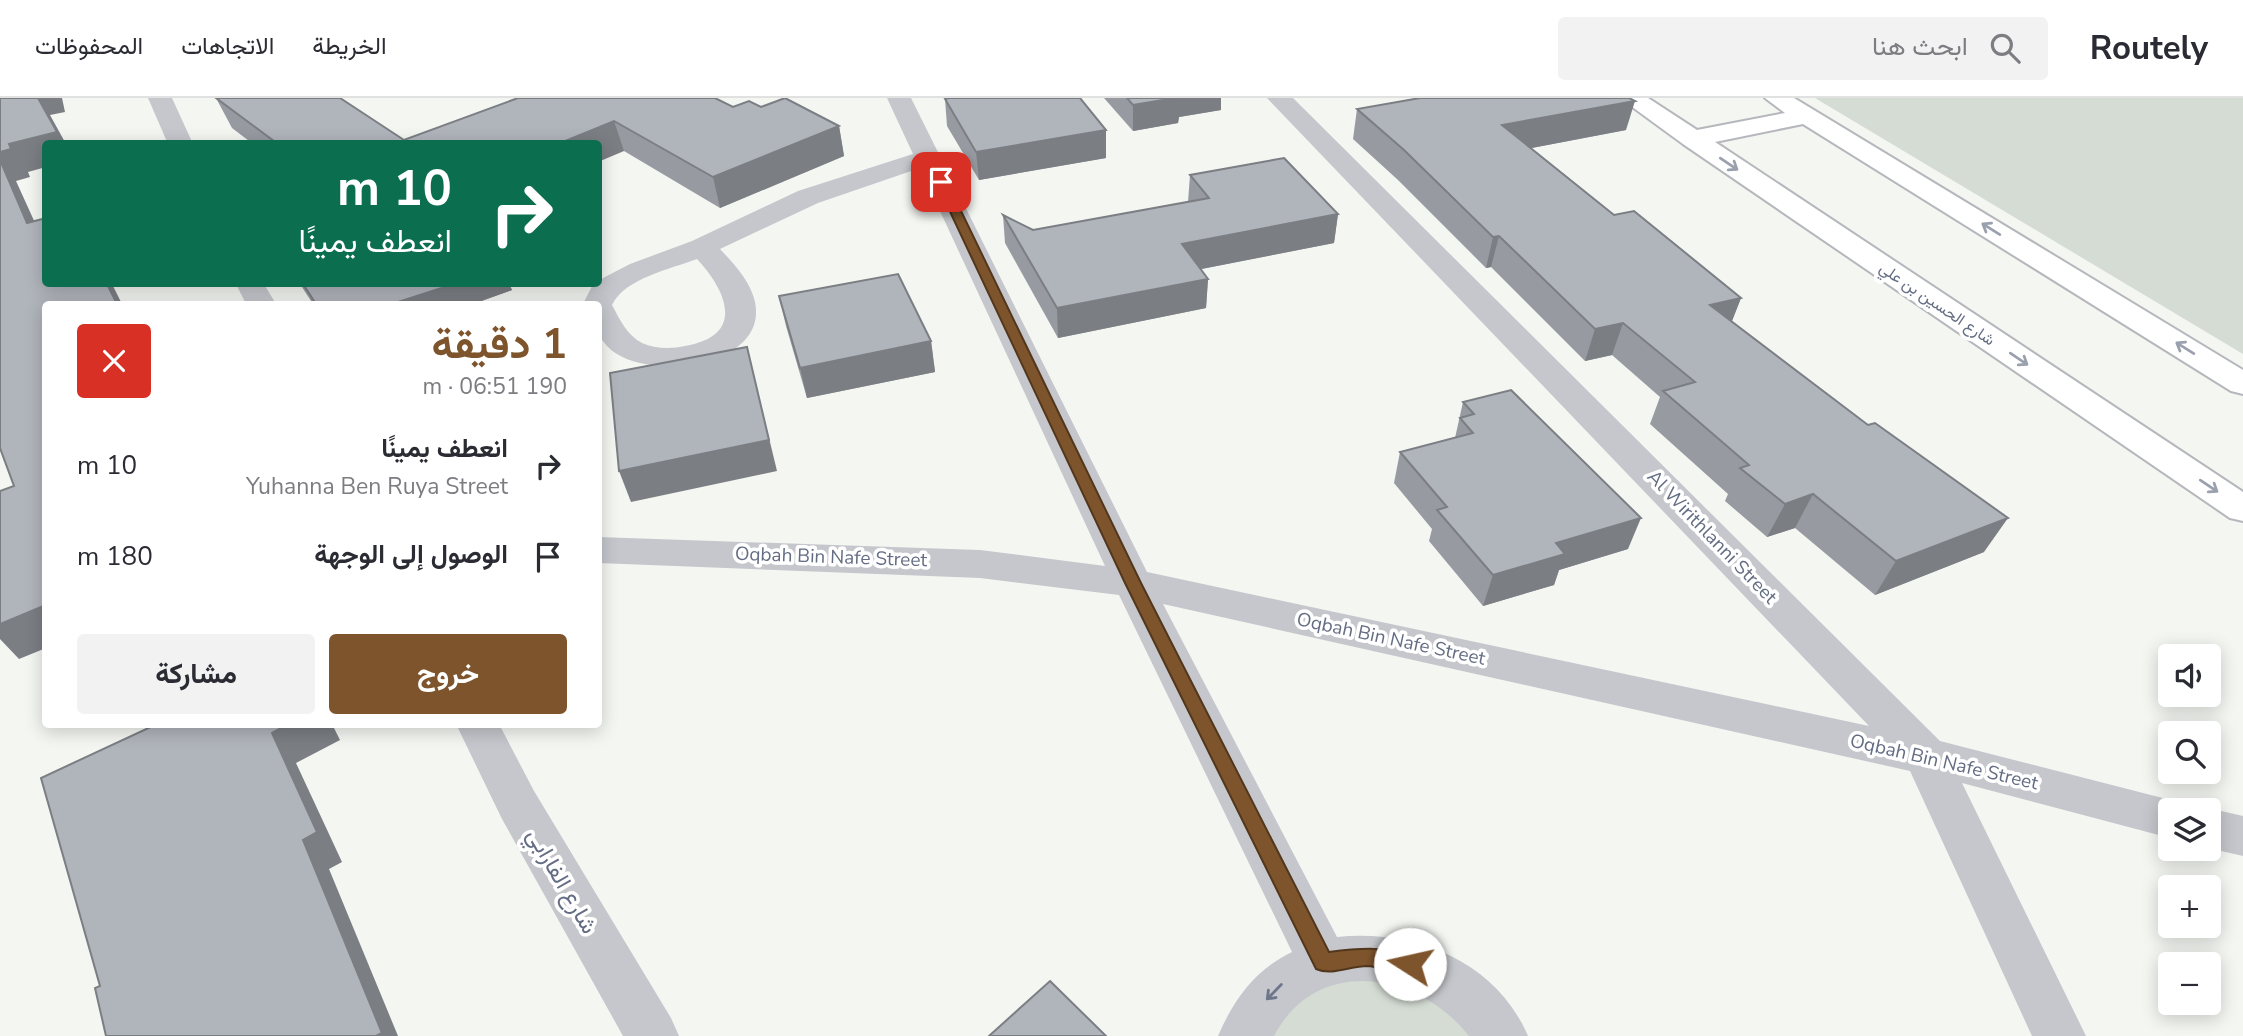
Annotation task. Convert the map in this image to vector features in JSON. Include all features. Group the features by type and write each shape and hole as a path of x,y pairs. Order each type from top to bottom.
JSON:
{"highway":[{"name":"شارع الحسين بن علي","path":"1632,98 2243,509"},
{"path":"1777,98 2243,384"},
{"path":"1692,139 1807,116"}],"street":[{"path":"160,98 179,140"},
{"path":"900,98 1133,583 1323,962"},
{"name":"Al Wirithlanni Street","path":"1279,98 1926,756 2059,1036"},
{"path":"600,301 604,290 613,284 702,247 808,197 929,157"},
{"path":"602,315 608,329 631,350 674,359 716,347 727,339 742,320 741,305 723,269 702,247"},
{"name":"Oqbah Bin Nafe Street","path":"602,550 980,564 1133,583 1926,756 2158,815"},
{"name":"شارع الفارابي","path":"479,728 518,805 652,1036"},
{"path":"2221,831 2243,836"},
{"path":"1245,1036 1255,1013 1285,982 1323,962 1367,957 1410,964 1453,985 1489,1018 1502,1036"}],"shaded area":[{"path":"1815,98 2243,98 2243,354"},
{"path":"1332,976 1407,978 1483,1036 1265,1036 1274,1016"}],"building":[{"path":"0,98 38,98 57,132 9,144 11,149 0,152"},
{"path":"216,98 340,98 404,140 273,140"},
{"path":"518,98 715,98 733,107 749,101 761,107 785,98 839,126 713,177 614,121 568,140 404,140"},
{"path":"1080,98 1106,130 976,152 945,99"},
{"path":"1127,98 1175,98 1133,105"},
{"path":"1420,98 1629,98 1635,101 1502,125 1614,215 1634,211 1741,298 1710,305 1868,425 1875,423 2008,518 1896,561 1813,494 1785,504 1740,468 1749,465 1663,391 1695,382 1623,323 1595,329 1499,236 1493,237 1404,150 1357,109"},
{"path":"1284,158 1338,214 1182,244 1208,279 1057,308 1003,215 1033,230 1209,198 1190,175"},
{"path":"0,160 27,223 42,219 42,287 108,287 116,301 42,301 42,607 0,624 0,491 14,486 0,448"},
{"path":"898,274 931,341 800,368 779,296"},
{"path":"305,287 445,287 401,301 314,301"},
{"path":"747,347 769,440 619,471 610,373"},
{"path":"1511,390 1641,518 1556,543 1565,554 1493,575 1437,510 1447,507 1400,452 1473,433 1460,418 1474,414 1463,402"},
{"path":"148,728 281,728 272,733 317,832 303,840 382,1033 376,1036 106,1036 95,988 100,986 41,778"},
{"path":"1050,981 1106,1036 989,1036"}],"route":[{"path":"941,182 1133,583 1323,962 1367,957 1410,964"}]}
